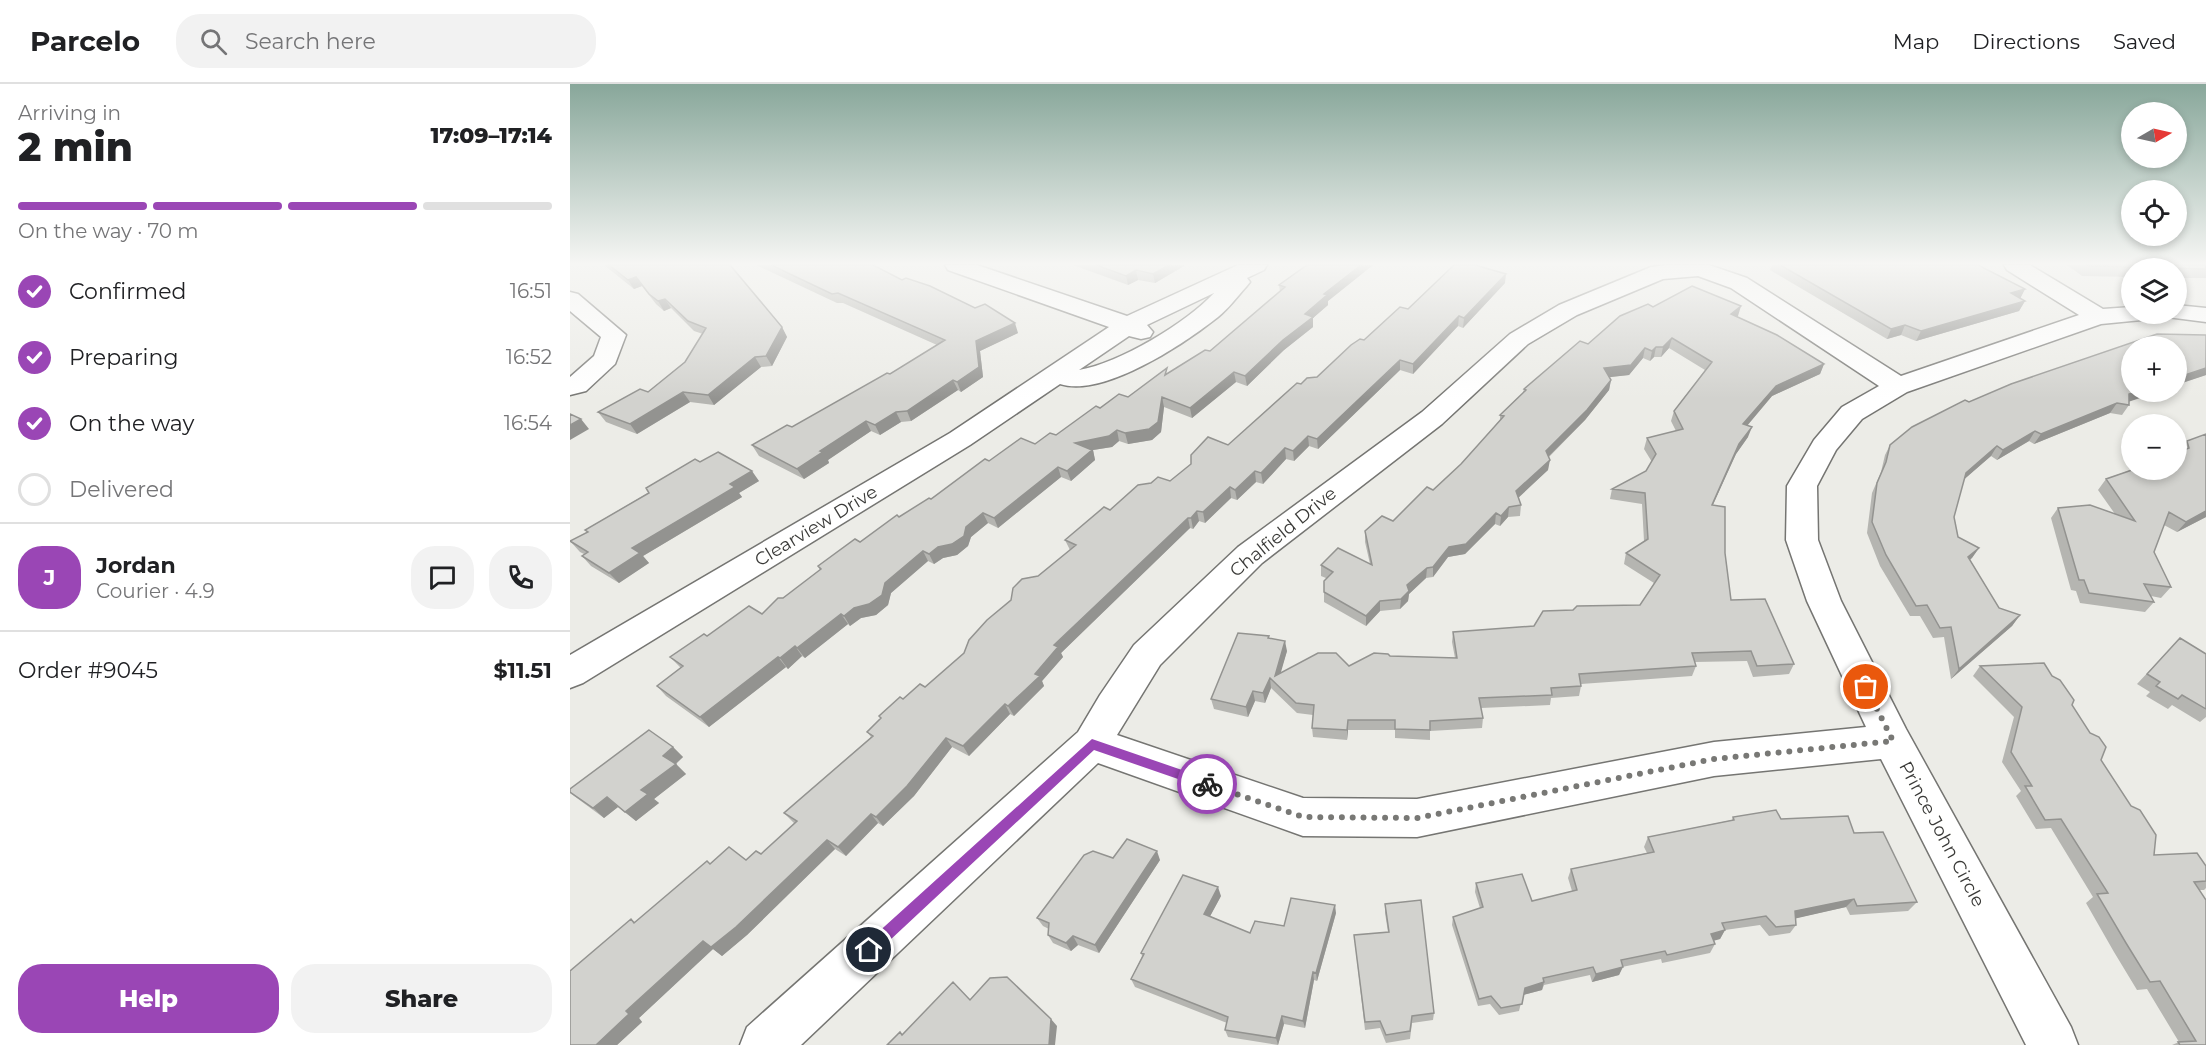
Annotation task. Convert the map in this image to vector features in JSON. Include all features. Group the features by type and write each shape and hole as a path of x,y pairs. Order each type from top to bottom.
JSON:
{"street":[{"path":"570,387 577,385 606,359 614,335 583,310"},
{"path":"1082,310 1128,326 1163,344"},
{"name":"Clearview Drive","path":"570,673 960,439 1128,326 1162,310"},
{"name":"Clearview Drive","path":"1058,374 1072,379 1101,374 1163,344 1212,310"},
{"name":"Chalfield Drive","path":"765,1045 1092,744 1113,706 1147,655 1250,555 1432,418 1519,339 1568,310"},
{"name":"Chalfield Drive","path":"1780,310 1898,386"},
{"path":"2087,310 2098,317"},
{"path":"2187,313 2206,315"},
{"name":"Prince John Circle","path":"2053,1045 1893,741 1824,601 1802,540 1802,486 1824,446 1852,413 1898,386 2098,317 2121,315"},
{"path":"1092,744 1303,817 1417,818 1714,759 1893,741"}],"building":[{"path":"676,310 768,310 782,327 766,356 755,357 708,395 683,392 630,424 598,412 640,389 648,392 685,362 706,328 688,321"},
{"path":"876,310 994,310 1015,323 976,341 979,367 957,382 953,380 907,411 896,412 875,425 866,421 797,469 752,445 787,425 792,427 887,373 890,374 945,340"},
{"path":"1258,310 1310,310 1305,314 1313,317 1283,340 1245,376 1234,372 1190,408 1162,397 1158,422 1149,429 1125,433 1117,430 1109,436 1075,443 1092,450 1067,471 1058,467 994,518 983,513 966,527 964,536 952,544 938,547 929,554 923,551 885,583 882,595 869,604 854,608 844,616 841,614 797,648 795,646 780,658 778,657 700,717 657,686 683,666 670,657 704,634 707,636 749,606 762,614 778,598 783,598 821,569 818,566 855,539 860,542 897,515 899,517 929,498 931,499 985,459 989,461 1021,438 1035,444 1050,433 1056,435 1096,406 1100,408 1119,394 1128,397 1167,368 1165,375 1205,350 1210,351"},
{"path":"1397,310 1472,310 1464,318 1459,316 1413,364 1400,360 1317,439 1308,436 1293,451 1285,448 1261,473 1255,471 1235,490 1230,487 1203,512 1197,511 1191,518 1188,518 1054,645 1058,647 1035,674 1040,676 1008,706 1005,704 963,746 946,738 907,786 876,817 871,814 838,847 827,840 736,927 711,947 703,941 626,1011 629,1014 596,1045 570,1045 570,971 631,919 634,923 707,861 710,864 729,847 746,860 756,851 761,854 797,821 784,813 873,736 867,732 881,718 879,716 900,697 903,699 920,684 925,687 964,653 969,640 987,620 1011,600 1013,588 1022,579 1038,576 1076,545 1065,540 1104,507 1110,510 1138,485 1151,483 1158,477 1170,481 1191,464 1191,455 1208,437 1228,445 1297,383 1301,384 1307,378 1317,377 1351,345 1360,339 1364,340"},
{"path":"1634,310 1736,310 1731,314 1777,335 1824,364 1776,386 1743,424 1752,427 1739,444 1712,505 1725,507 1725,553 1731,600 1765,599 1794,664 1757,666 1751,651 1692,653 1696,666 1579,674 1581,686 1551,688 1552,695 1479,698 1483,718 1430,721 1430,730 1395,729 1395,720 1348,720 1347,730 1312,728 1314,705 1296,703 1270,678 1263,693 1253,691 1246,707 1211,699 1238,633 1269,636 1268,638 1285,641 1275,676 1318,653 1336,653 1349,666 1374,653 1390,656 1457,658 1453,632 1534,626 1543,611 1573,610 1577,606 1640,605 1660,575 1626,553 1648,539 1645,493 1612,489 1646,471 1656,454 1647,438 1683,429 1674,411 1712,362 1672,338 1663,347 1656,347 1652,351 1645,348 1631,365 1604,368 1611,380 1587,410 1546,451 1550,460 1516,491 1521,505 1509,507 1501,516 1496,513 1466,544 1449,547 1433,567 1427,568 1407,585 1409,591 1401,599 1380,601 1366,616 1324,592 1324,581 1333,572 1321,565 1338,548 1372,565 1365,531 1382,516 1393,521 1427,487 1433,490 1461,464 1504,416 1500,415 1526,390 1524,389 1580,341 1588,344 1620,316"},
{"path":"1858,310 1994,310 1921,331 1905,325 1891,329"},
{"path":"2157,334 2206,335 2206,368 2187,374 2187,336 2151,336"},
{"path":"2121,346 2121,402 2129,402 2129,405 2117,403 2041,434 2035,431 2003,450 1997,446 1966,473 1954,517 1958,537 1979,548 1968,557 1999,608 2020,615 1959,669 1951,627 1940,628 1927,605 1916,606 1886,555 1872,522 1877,483 1890,445 1912,427 1965,400 1969,402 2011,384"},
{"path":"570,414 581,419 570,425"},
{"path":"2206,434 2206,511 2186,522 2169,512 2154,552 2171,587 2144,584 2154,602 2089,593 2084,580 2079,580 2058,508 2090,505 2135,521 2106,479 2121,474 2121,480 2187,480 2187,449 2189,448 2187,441"},
{"path":"718,452 752,471 730,484 735,487 632,548 640,553 609,573 582,556 588,552 570,541 649,493 646,488 695,459 700,462"},
{"path":"2180,638 2206,654 2206,709 2182,695 2178,699 2156,686 2160,682 2147,674"},
{"path":"2044,663 2052,676 2060,680 2074,700 2072,705 2090,733 2099,737 2106,747 2101,760 2131,806 2140,810 2156,835 2154,855 2197,853 2206,866 2206,881 2194,882 2206,900 2206,1045 2180,1045 2178,1042 2196,1041 2160,981 2150,982 2126,943 2097,894 2108,893 2061,819 2045,820 2025,786 2032,786 2011,752 2022,707 1980,666"},
{"path":"649,730 673,747 663,756 676,764 641,790 648,794 625,812 607,797 593,808 570,792 570,789"},
{"path":"1776,810 1781,819 1848,816 1854,833 1883,832 1917,902 1857,906 1854,899 1795,911 1796,925 1776,927 1766,916 1722,923 1725,930 1711,934 1715,944 1667,955 1665,951 1621,960 1623,967 1596,974 1593,967 1543,978 1544,982 1525,988 1522,1004 1501,1008 1491,996 1479,999 1453,917 1483,907 1476,883 1522,874 1532,901 1577,890 1571,869 1654,852 1648,837 1734,820 1733,817"},
{"path":"1127,839 1157,851 1095,945 1073,936 1066,943 1048,935 1049,923 1037,918 1084,855 1093,851 1113,858"},
{"path":"1183,875 1218,887 1204,914 1250,933 1255,921 1284,926 1291,898 1335,905 1316,973 1313,972 1303,1021 1282,1016 1276,1038 1225,1030 1228,1017 1131,979 1144,954 1141,953"},
{"path":"1421,900 1434,1013 1412,1016 1410,1031 1386,1035 1380,1021 1365,1022 1354,935 1389,932 1385,904"},
{"path":"1007,977 1051,1019 1049,1045 887,1045 900,1032 902,1035 953,982 970,1000 990,978"}],"way so far":[{"path":"1207,784 1303,817 1417,818 1714,759 1893,741 1866,687"}],"route":[{"path":"869,950 1092,744 1207,784"}]}
